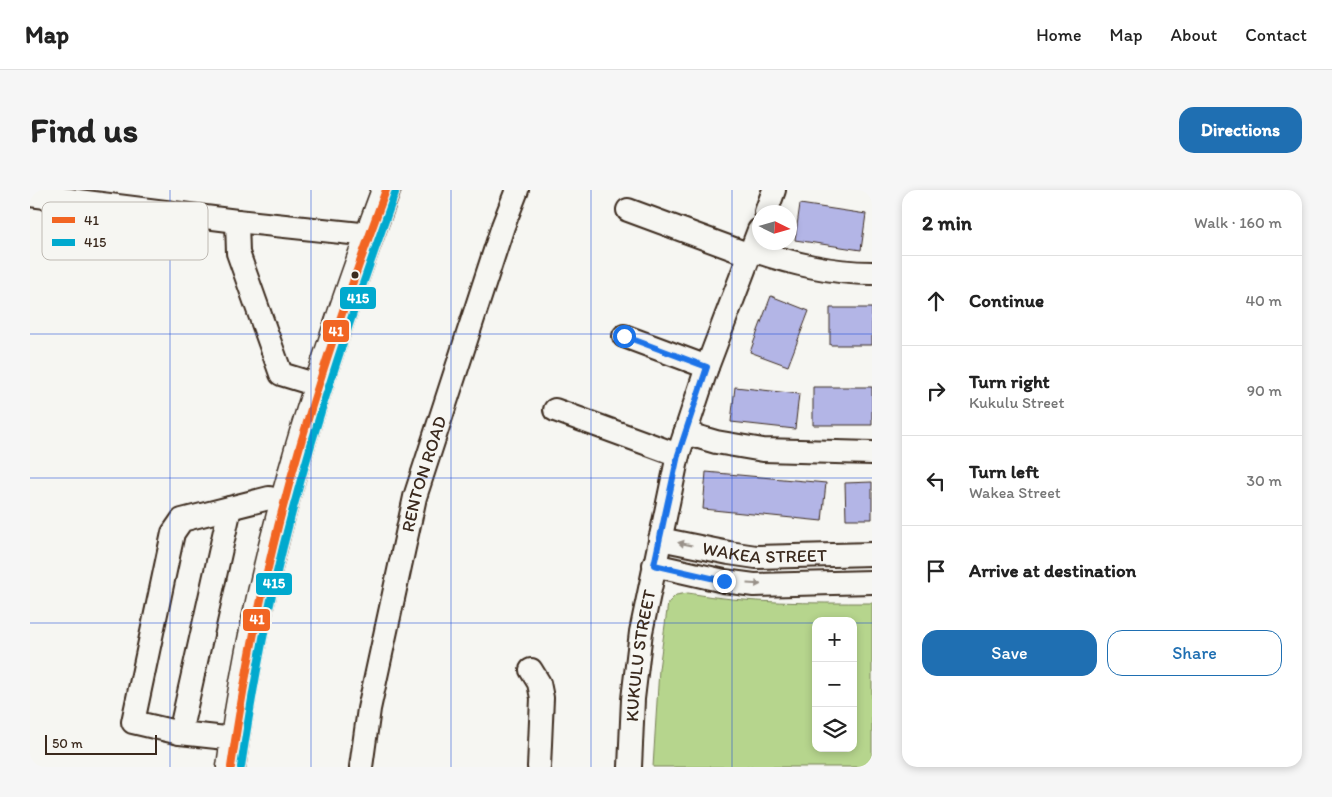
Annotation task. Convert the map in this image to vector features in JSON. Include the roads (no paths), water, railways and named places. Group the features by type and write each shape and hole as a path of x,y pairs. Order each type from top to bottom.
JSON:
{"main road":[{"path":"231,767 263,591 283,501 317,385 386,190"}],"street":[{"name":"RENTON ROAD","path":"361,767 369,709 415,497 516,190"},
{"path":"769,205 774,190"},
{"path":"30,196 80,202"},
{"path":"628,210 752,244"},
{"path":"208,217 370,235"},
{"path":"237,221 238,253 281,374 317,385"},
{"name":"KUKULU STREET","path":"630,767 633,699 638,648 678,455 707,367 752,250"},
{"path":"764,250 787,262 846,272 872,273"},
{"path":"624,336 707,367"},
{"path":"555,410 678,455"},
{"path":"684,433 716,442 763,450 872,453"},
{"path":"235,738 180,733 133,722 173,533 182,520 269,498 283,501"},
{"path":"180,733 230,508"},
{"name":"WAKEA STREET","path":"660,539 756,557 872,554"},
{"name":"WAKEA STREET","path":"654,565 724,581 754,585 872,582"},
{"path":"531,670 539,683 542,698 539,767"}]}
